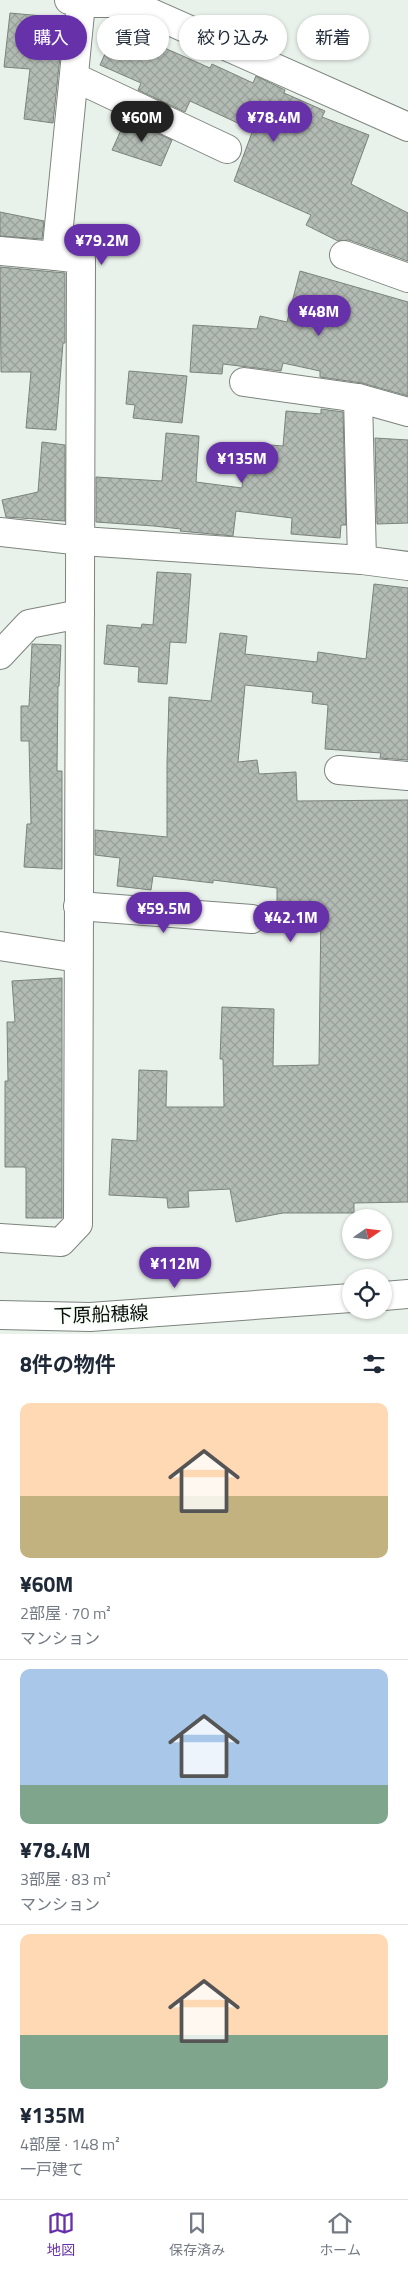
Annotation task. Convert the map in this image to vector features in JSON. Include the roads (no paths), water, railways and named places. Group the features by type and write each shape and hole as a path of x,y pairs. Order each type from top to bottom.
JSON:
{"street":[{"path":"56,256 74,77 75,2 130,1 408,127"},
{"path":"74,77 226,149"},
{"path":"0,251 81,259 82,541 78,906 78,1224 61,1242 0,1238"},
{"path":"344,255 408,278"},
{"path":"244,382 358,398 408,412"},
{"path":"358,398 362,560"},
{"path":"0,532 82,541 362,560 408,566"},
{"path":"0,655 29,624 80,614"},
{"path":"339,770 408,776"},
{"path":"78,906 252,920"},
{"path":"0,946 78,958"},
{"path":"392,1295 408,1294"},
{"name":"下原船穂線","path":"0,1315 90,1317 342,1299"}]}
